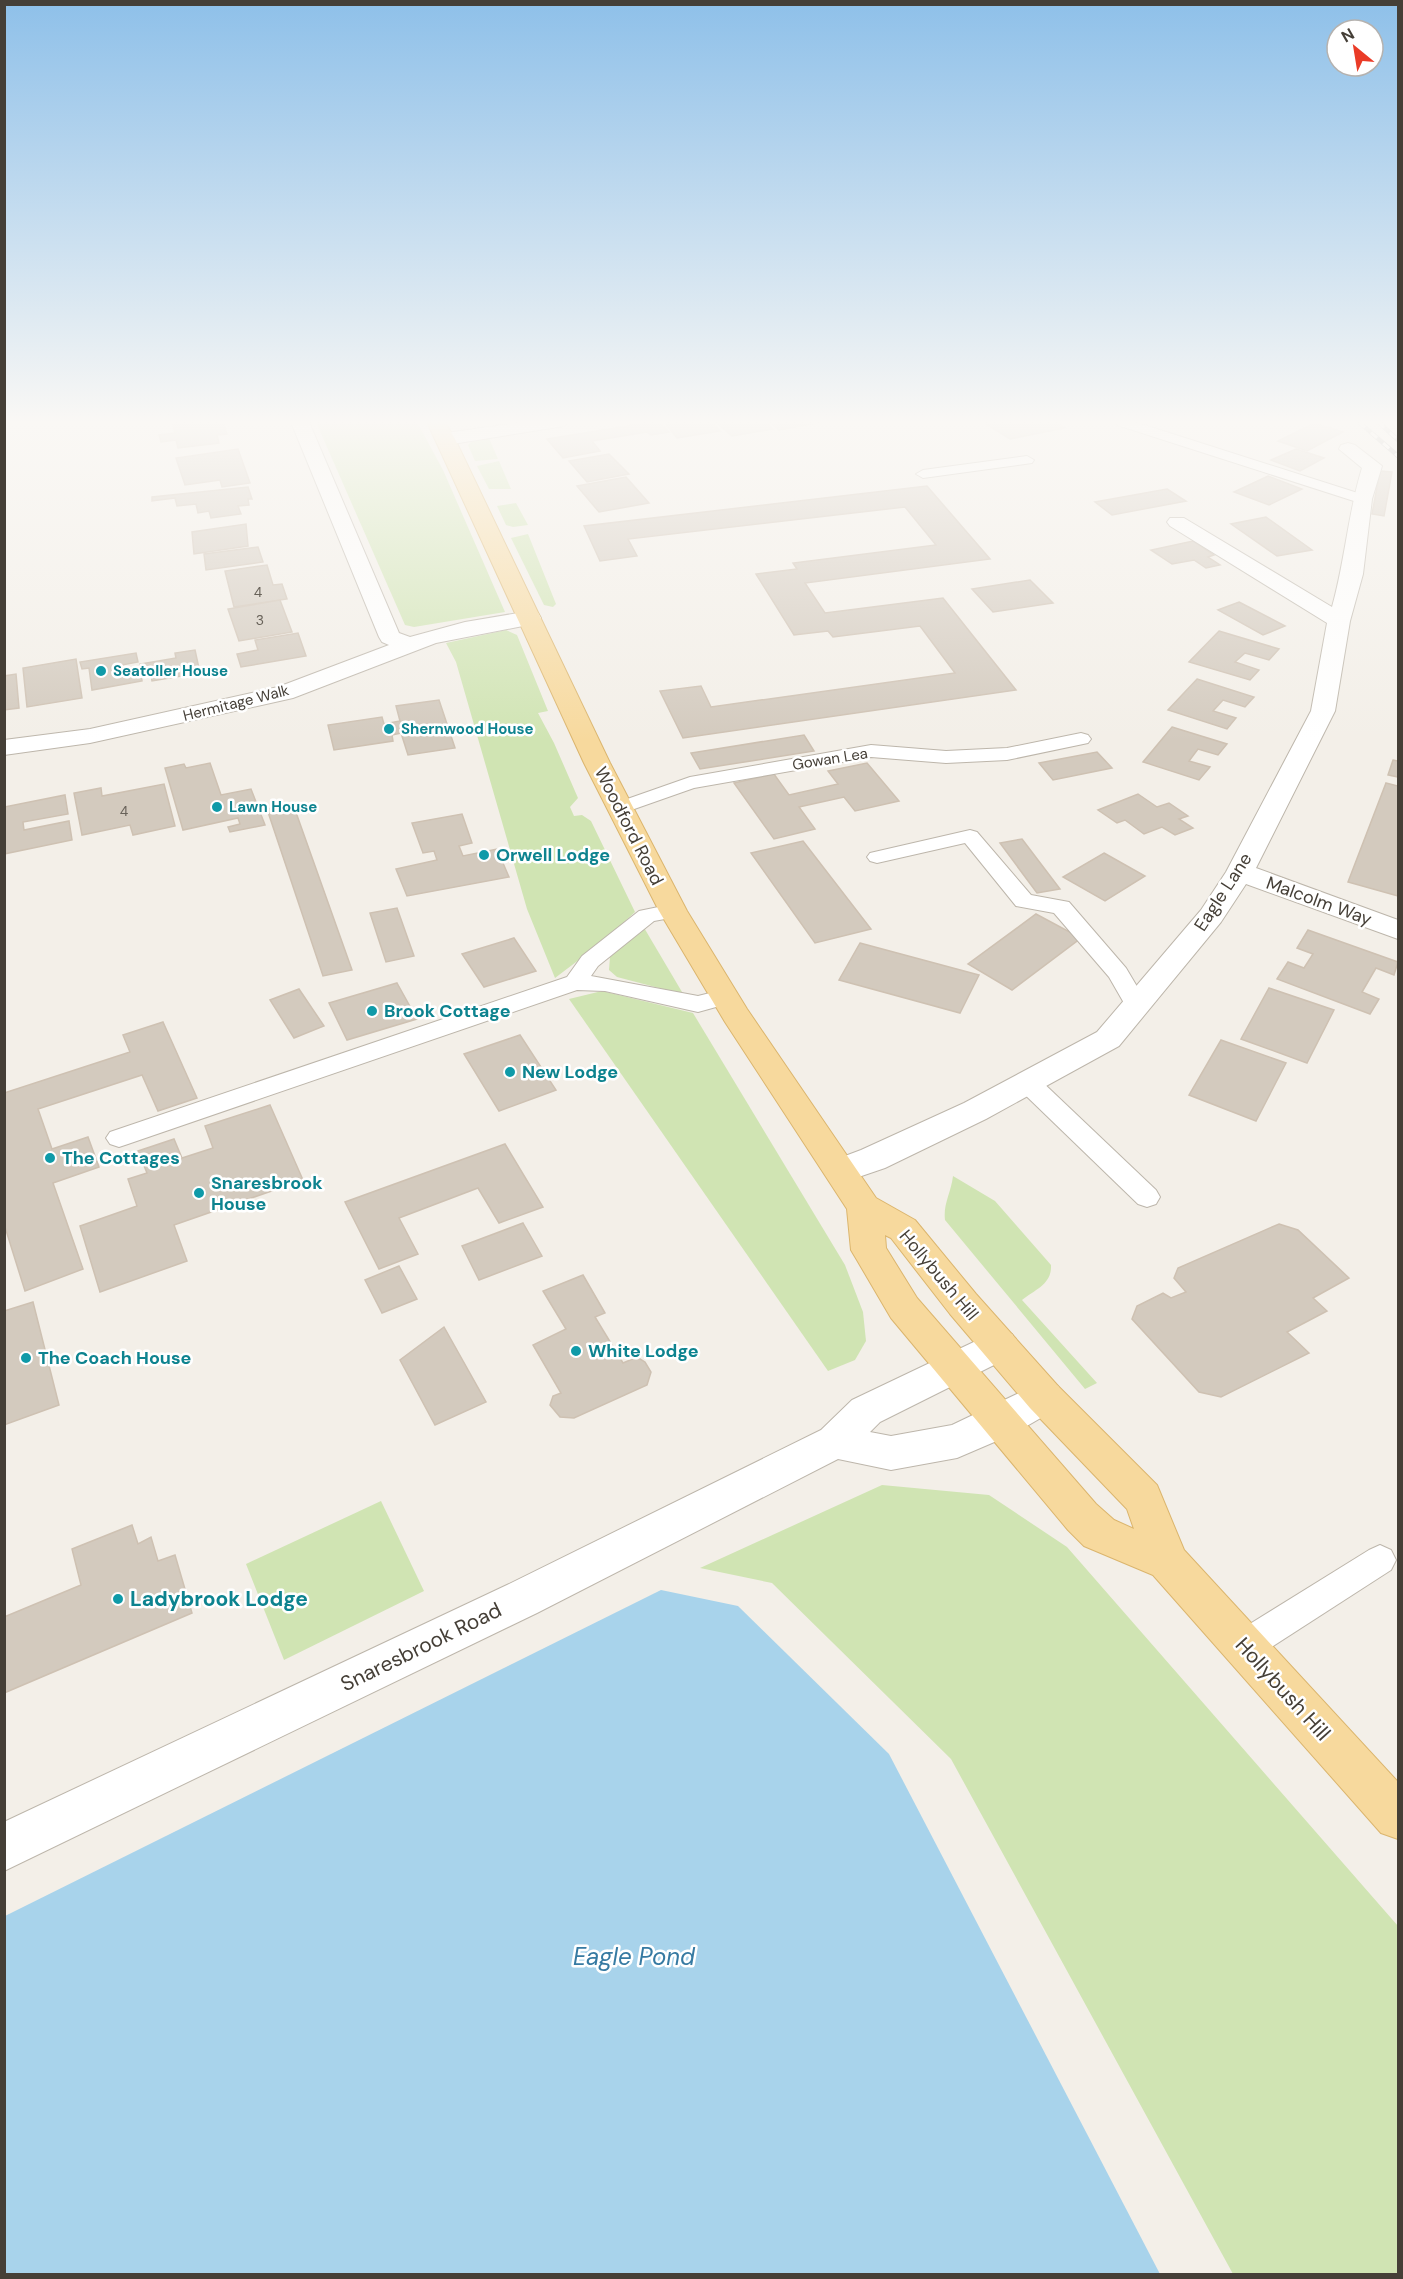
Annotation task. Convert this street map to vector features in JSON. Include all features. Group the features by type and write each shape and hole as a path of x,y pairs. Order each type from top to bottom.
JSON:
{"main road":[{"name":"Woodford Road","path":"488,528 620,808 673,911 726,997 864,1207"},
{"name":"Hollybush Hill","path":"864,1207 903,1229 1044,1397 1143,1498 1168,1562 1398,1816"},
{"name":"Hollybush Hill","path":"864,1207 869,1250 904,1308 999,1422 1082,1517 1099,1533 1168,1562"}],"street":[{"path":"344,528 390,637 412,646"},
{"path":"1187,528 1339,621"},
{"name":"Eagle Lane","path":"841,1171 873,1159 1028,1083 1108,1039 1211,916 1240,872 1323,711 1339,621 1352,574 1358,528"},
{"name":"Hermitage Walk","path":"4,748 90,736 285,693 428,638 530,618"},
{"name":"Malcolm Way","path":"1240,872 1398,930"},
{"name":"Snaresbrook Road","path":"4,1847 522,1599 835,1442 866,1412 999,1345"},
{"path":"835,1442 891,1453 957,1441 999,1422 1044,1397"}],"lane":[{"name":"Gowan Lea","path":"620,808 690,783 871,751 946,757 1007,754 1081,740"},
{"path":"877,857 970,836 1024,901 1060,907 1118,973 1136,1005"},
{"path":"575,982 590,961 647,916 673,911"},
{"path":"119,1138 575,982 605,984 698,1004 726,997"},
{"path":"1028,1083 1147,1197"},
{"path":"1244,1646 1380,1560"}],"green space":[{"path":"363,528 468,528 505,612 414,627 405,625"},
{"path":"528,534 556,604 553,607 544,605 511,538"},
{"path":"506,630 517,635 548,711 538,713 578,798 570,807 574,816 582,815 591,821 635,912 605,940 555,978 527,909 456,662 446,643"},
{"path":"643,926 682,992 678,993 617,977 609,970 610,957"},
{"path":"602,991 693,1013 845,1265 863,1312 866,1341 855,1360 828,1371 569,999"},
{"path":"953,1176 995,1201 1051,1265 1051,1272 1046,1282 1022,1300 1097,1383 1085,1389 945,1220 945,1209"},
{"path":"882,1485 989,1495 1067,1547 1398,1926 1398,2274 1233,2274 951,1759 772,1583 700,1568"},
{"path":"381,1501 424,1591 284,1660 246,1564"}],"water":[{"name":"Eagle Pond","path":"661,1590 738,1606 889,1754 1160,2274 5,2274 5,1916"}],"building":[{"path":"217,528 246,528 248,546 194,554 192,532"},
{"path":"585,528 720,528 628,539 637,556 600,561"},
{"path":"922,528 964,528 990,559 805,583 825,613 943,598 1016,690 683,738 660,691 701,686 711,707 955,673 920,626 833,637 828,631 794,635 756,574 797,569 793,563 936,545"},
{"path":"1237,528 1282,528 1312,550 1277,556"},
{"path":"1193,541 1214,555 1208,557 1220,565 1206,568 1194,560 1172,564 1151,550"},
{"path":"258,547 263,562 206,570 204,554"},
{"path":"267,565 273,585 282,584 287,599 234,607 225,571"},
{"path":"1030,580 1053,603 993,612 972,589"},
{"path":"280,600 292,632 239,641 228,609"},
{"path":"1239,602 1285,626 1263,635 1218,610"},
{"path":"1219,631 1279,649 1269,660 1245,653 1235,662 1259,670 1250,680 1189,662"},
{"path":"298,633 306,656 241,667 237,654 258,650 255,640"},
{"path":"195,650 200,673 152,681 150,670 141,672 140,664 176,658 175,653"},
{"name":"Seatoller House","path":"136,653 138,662 111,667 112,673 140,668 142,681 92,690 89,668 82,669 80,662"},
{"path":"76,659 82,698 27,707 23,668"},
{"path":"16,674 19,708 4,710 4,676"},
{"path":"1197,679 1254,697 1245,707 1223,700 1213,711 1236,718 1227,729 1168,710"},
{"name":"Shernwood House","path":"439,700 455,748 408,755 401,733 392,735 393,741 334,750 328,725 382,717 384,724 400,721 396,706"},
{"path":"1172,727 1227,744 1218,755 1198,749 1189,761 1210,767 1199,780 1143,762"},
{"path":"804,735 814,751 700,769 691,753"},
{"path":"1097,752 1112,768 1053,780 1039,763"},
{"path":"1393,760 1398,761 1398,777 1388,775"},
{"name":"Lawn House","path":"210,763 221,795 251,789 265,825 230,832 228,827 240,824 238,818 183,830 165,768 184,764 186,768"},
{"path":"867,763 899,801 855,811 844,797 799,807 815,829 774,839 734,783 774,774 789,795 838,784 828,771"},
{"path":"1386,783 1398,786 1398,896 1348,882"},
{"path":"164,784 175,826 133,835 130,825 82,835 74,793 101,788 102,796"},
{"path":"1138,794 1157,807 1169,803 1188,816 1179,819 1193,828 1175,835 1162,827 1144,834 1125,820 1117,823 1098,810"},
{"path":"65,795 68,814 23,822 24,830 69,821 72,840 4,854 4,807"},
{"path":"293,804 352,970 323,976 267,809"},
{"name":"Orwell Lodge","path":"462,814 472,843 459,846 463,856 497,849 509,877 407,896 396,869 437,860 434,851 423,853 412,823"},
{"path":"1022,839 1060,889 1037,893 1000,843"},
{"path":"803,841 871,929 815,943 751,853"},
{"path":"1104,853 1145,876 1105,901 1063,877"},
{"path":"397,908 414,956 386,962 370,913"},
{"path":"1036,914 1081,938 1012,990 968,964"},
{"path":"1308,930 1398,962 1394,975 1376,968 1362,992 1379,999 1370,1014 1277,979 1288,962 1304,968 1313,954 1297,948"},
{"path":"514,938 536,971 484,987 462,954"},
{"path":"860,943 979,975 960,1013 839,980"},
{"name":"Brook Cottage","path":"397,983 417,1019 347,1040 329,1003"},
{"path":"1269,988 1334,1010 1307,1063 1241,1039"},
{"path":"299,989 324,1026 294,1038 270,1000"},
{"name":"The Cottages","path":"163,1022 197,1098 158,1111 142,1075 38,1109 52,1149 88,1137 99,1167 53,1183 83,1269 25,1291 4,1224 4,1093 130,1052 123,1035"},
{"name":"New Lodge","path":"520,1035 556,1090 499,1111 464,1054"},
{"path":"1221,1040 1286,1063 1256,1121 1189,1095"},
{"name":"Snaresbrook House","path":"270,1105 303,1180 174,1225 187,1261 100,1292 80,1226 137,1206 128,1179 147,1173 138,1151 174,1139 182,1158 213,1148 205,1126"},
{"path":"505,1144 543,1207 499,1223 478,1188 399,1218 418,1254 379,1269 345,1202"},
{"path":"523,1223 542,1256 479,1280 462,1246"},
{"path":"1279,1224 1298,1230 1349,1278 1313,1298 1327,1311 1287,1332 1309,1353 1221,1397 1199,1392 1132,1319 1137,1306 1163,1293 1171,1298 1186,1292 1174,1278 1178,1268"},
{"path":"399,1266 417,1299 382,1313 365,1280"},
{"name":"White Lodge","path":"583,1275 605,1313 595,1317 623,1363 637,1357 645,1362 651,1372 647,1385 574,1418 560,1417 550,1405 553,1396 561,1393 533,1345 566,1329 543,1291"},
{"name":"The Coach House","path":"33,1302 59,1405 4,1425 4,1311"},
{"path":"444,1327 486,1402 435,1425 400,1360"},
{"name":"Ladybrook Lodge","path":"132,1525 138,1544 151,1537 158,1561 175,1555 192,1613 4,1693 4,1617 81,1585 72,1549"}],"place":[{"name":"Seatoller House","path":"101,671"},
{"name":"Shernwood House","path":"389,729"},
{"name":"Lawn House","path":"217,807"},
{"name":"Orwell Lodge","path":"484,855"},
{"name":"Brook Cottage","path":"372,1011"},
{"name":"New Lodge","path":"510,1072"},
{"name":"The Cottages","path":"50,1158"},
{"name":"Snaresbrook House","path":"199,1193"},
{"name":"White Lodge","path":"576,1351"},
{"name":"The Coach House","path":"26,1358"},
{"name":"Ladybrook Lodge","path":"118,1599"}]}
